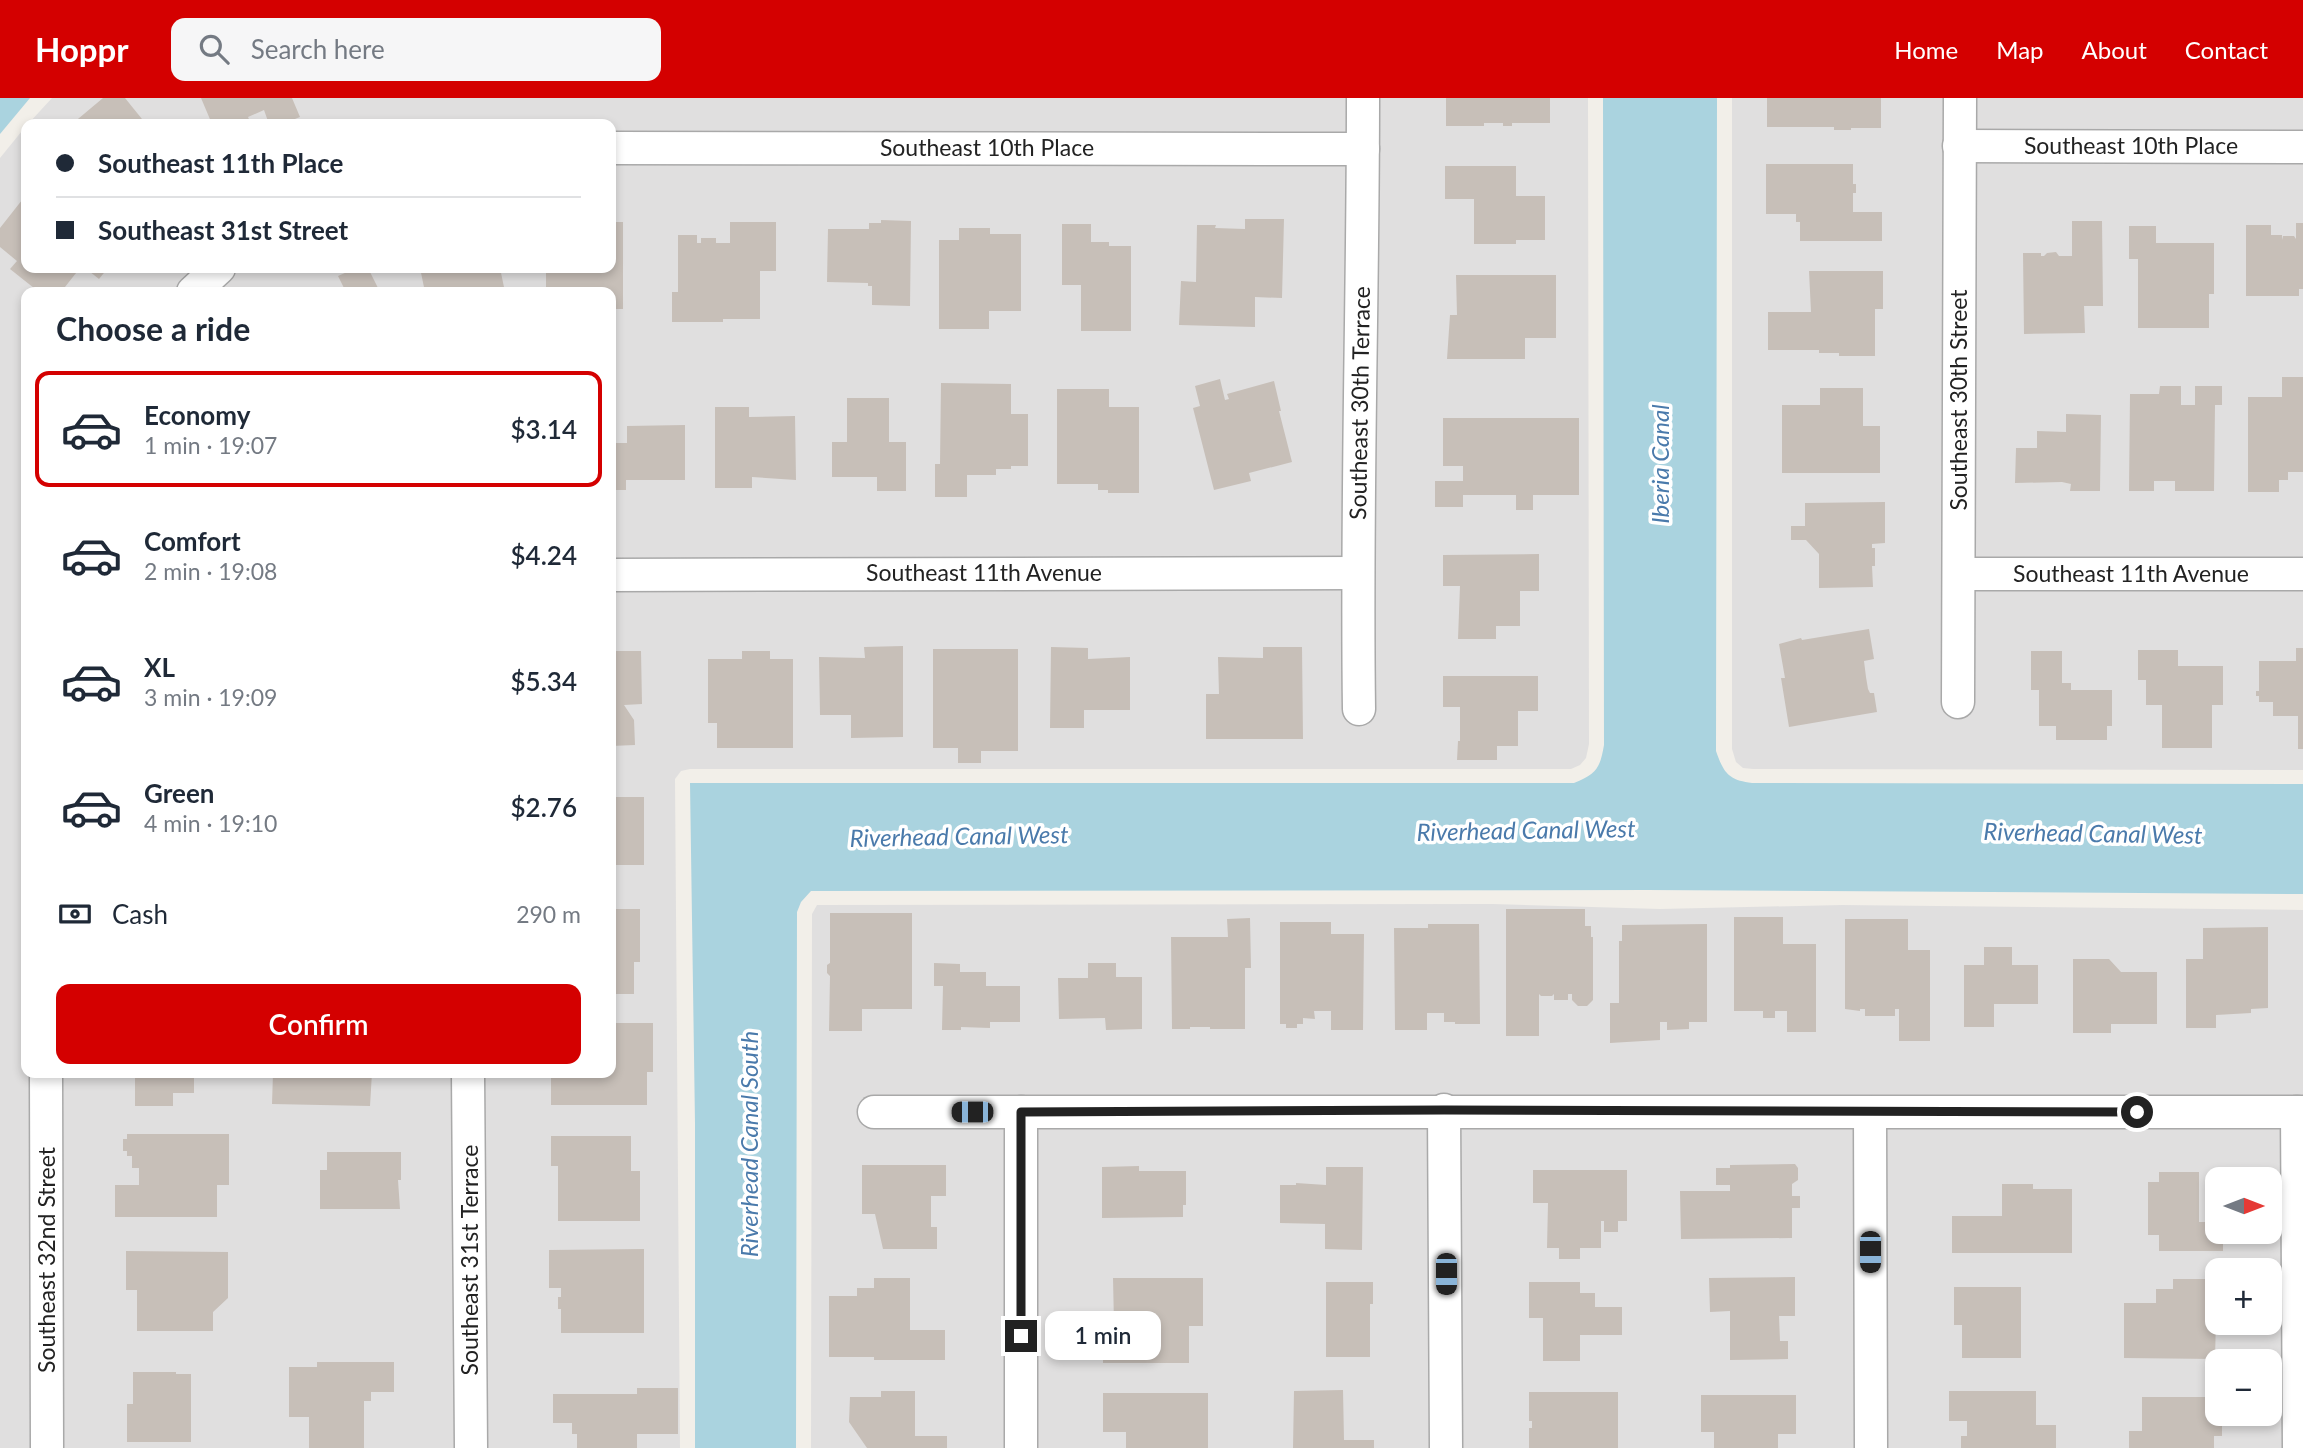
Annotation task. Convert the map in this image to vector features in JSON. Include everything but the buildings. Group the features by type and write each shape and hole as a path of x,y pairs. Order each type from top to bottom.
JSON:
{"street":[{"name":"Southeast 30th Terrace","path":"1359,709 1357,573 1361,474 1363,98"},
{"name":"Southeast 30th Street","path":"1958,702 1959,98"},
{"name":"Southeast 10th Place","path":"1959,146 2303,147"},
{"name":"Southeast 10th Place","path":"616,148 1363,149"},
{"name":"Southeast 11th Avenue","path":"616,575 1357,573"},
{"name":"Southeast 11th Avenue","path":"1959,574 2303,574"},
{"name":"Southeast 32nd Street","path":"46,1078 47,1448"},
{"name":"Southeast 31st Terrace","path":"468,1078 471,1448"},
{"path":"1444,1110 1446,1448"},
{"path":"874,1112 2300,1112 2299,1448"},
{"path":"1021,1112 1021,1448"},
{"path":"1870,1113 1871,1448"}],"shaded area":[{"path":"52,98 1588,98 1589,744 1586,758 1571,769 681,771 675,779 680,1448 0,1448 0,158 21,132 21,273 616,273 616,119 33,119"},
{"path":"1732,98 2303,98 2303,770 1753,769 1743,768 1736,762 1732,749"},
{"path":"1493,904 1660,909 1842,905 2303,910 2303,1448 811,1448 812,914 817,905"}],"water":[{"path":"0,98 30,98 0,134"},
{"path":"1603,98 1717,98 1716,751 1728,774 1738,780 1752,783 2303,784 2303,894 1647,890 811,891 801,902 797,912 796,1448 695,1448 695,1123 690,783 1574,783 1587,777 1599,765 1604,745"}],"route":[{"path":"1021,1336 1021,1112 2137,1112"}],"water label":[{"name":"Iberia Canal","path":"1661,464"},
{"name":"Riverhead Canal West","path":"1526,831"},
{"name":"Riverhead Canal West","path":"2093,834"},
{"name":"Riverhead Canal West","path":"959,837"},
{"name":"Riverhead Canal South","path":"750,1144"}]}
